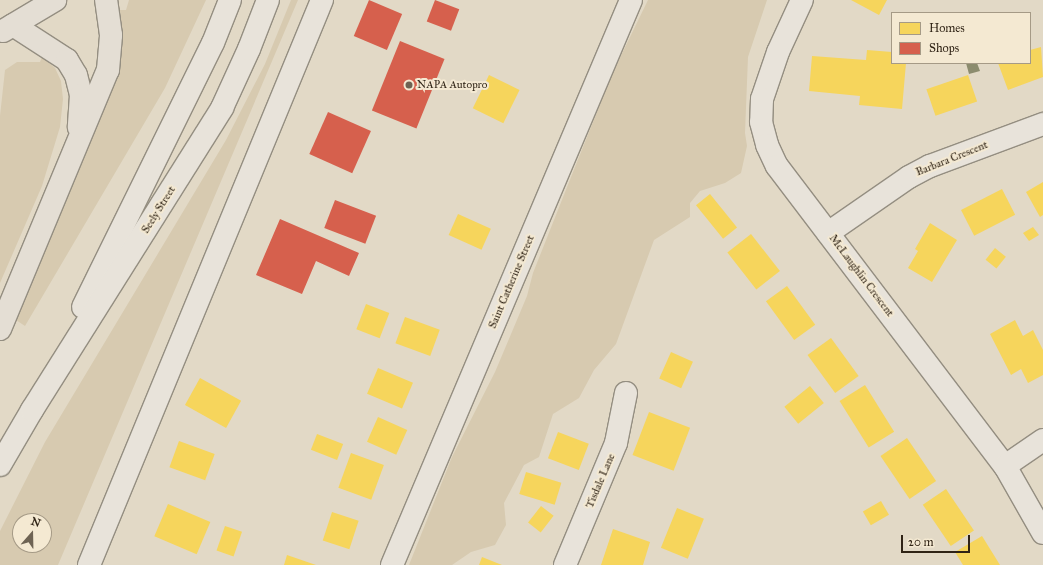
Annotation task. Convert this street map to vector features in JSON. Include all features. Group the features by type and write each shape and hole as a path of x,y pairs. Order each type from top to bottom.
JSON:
{"main road":[{"path":"7,29 55,0"},
{"path":"0,329 108,70 111,35 106,0"},
{"path":"7,29 67,60 76,75 81,95 81,114 74,152"}],"street":[{"name":"Seely Street","path":"32,410 184,105 213,43 230,0"},
{"name":"Seely Street","path":"0,465 32,410 222,108 249,49 268,0"},
{"path":"89,565 322,0"},
{"name":"Saint Catherine Street","path":"392,565 631,0"},
{"name":"McLaughlin Crescent","path":"802,0 770,74 762,99 761,122 766,145 777,166 1005,466 1043,533"},
{"name":"Barbara Crescent","path":"828,233 930,166 1043,124"},
{"name":"Tisdale Lane","path":"565,565 615,447 626,393"},
{"path":"1005,466 1043,440"}],"shaded area":[{"path":"129,0 206,0 165,88 25,326 16,320 114,69 120,10 126,10"},
{"path":"291,0 298,0 58,565 0,565 0,531 45,442 226,140 265,64"},
{"path":"648,0 767,0 748,57 745,133 747,146 741,173 725,183 700,191 690,203 690,217 654,240 616,344 594,370 579,398 553,414 539,457 524,465 504,503 506,525 495,545 471,552 452,565 409,565 452,457 495,372 527,296 533,273 613,72"},
{"path":"42,57 55,68 61,81 63,99 60,127 42,186 0,283 0,116 5,70 17,62 40,62"}],"building: Homes":[{"path":"851,0 887,0 879,15"},
{"path":"1041,47 1043,77 1008,90 998,64 1031,64 1031,50"},
{"path":"867,50 891,52 891,64 906,64 902,109 859,105 860,96 809,91 812,56 866,60"},
{"path":"489,75 520,90 503,123 473,108"},
{"path":"968,75 977,101 936,116 926,89"},
{"path":"1043,182 1043,215 1040,217 1026,192"},
{"path":"1002,189 1015,215 974,236 961,210"},
{"path":"710,194 737,227 723,239 696,205"},
{"path":"458,214 491,229 482,250 449,235"},
{"path":"930,223 957,240 932,282 908,268 918,251 915,249"},
{"path":"1033,227 1039,235 1029,241 1023,233"},
{"path":"751,234 780,271 756,290 727,252"},
{"path":"995,248 1006,257 996,268 986,260"},
{"path":"787,286 815,325 794,340 766,301"},
{"path":"366,304 389,313 380,338 356,329"},
{"path":"405,317 440,330 430,356 395,343"},
{"path":"1015,320 1023,336 1033,330 1043,350 1043,375 1028,383 1021,369 1011,375 990,334"},
{"path":"831,338 859,376 835,393 808,355"},
{"path":"671,352 693,362 681,388 659,378"},
{"path":"378,368 413,383 402,409 367,394"},
{"path":"200,378 241,401 226,428 185,405"},
{"path":"865,385 894,432 869,448 840,401"},
{"path":"810,386 824,403 798,424 784,407"},
{"path":"649,412 690,428 674,471 633,455"},
{"path":"378,417 407,430 396,455 367,442"},
{"path":"558,432 589,444 579,470 548,458"},
{"path":"317,434 343,444 337,460 311,450"},
{"path":"907,438 936,481 910,499 880,456"},
{"path":"179,441 215,454 205,480 169,467"},
{"path":"351,453 384,465 371,500 338,488"},
{"path":"526,472 561,483 555,505 519,494"},
{"path":"946,489 974,530 951,546 923,505"},
{"path":"881,501 889,515 871,525 863,512"},
{"path":"168,504 210,522 197,554 154,536"},
{"path":"541,506 554,516 541,532 528,523"},
{"path":"677,508 704,519 688,559 661,548"},
{"path":"332,512 359,521 349,549 323,541"},
{"path":"225,526 242,532 234,556 217,551"},
{"path":"613,529 650,542 643,565 601,565"},
{"path":"982,536 1000,565 963,565 955,552"},
{"path":"287,555 316,565 284,565"},
{"path":"482,557 502,565 479,565"}],"building: Shops":[{"path":"369,0 402,14 387,50 354,36"},
{"path":"435,0 459,9 451,31 427,21"},
{"name":"NAPA Autopro","path":"400,41 445,59 416,129 372,111"},
{"path":"328,112 371,131 352,173 309,154"},
{"path":"335,200 376,216 365,244 324,228"},
{"path":"280,219 359,253 349,276 316,261 302,294 256,275"}],"building: Industry":[{"path":"966,64 977,64 980,71 969,74"}],"place":[{"name":"NAPA Autopro","path":"409,85"}]}
